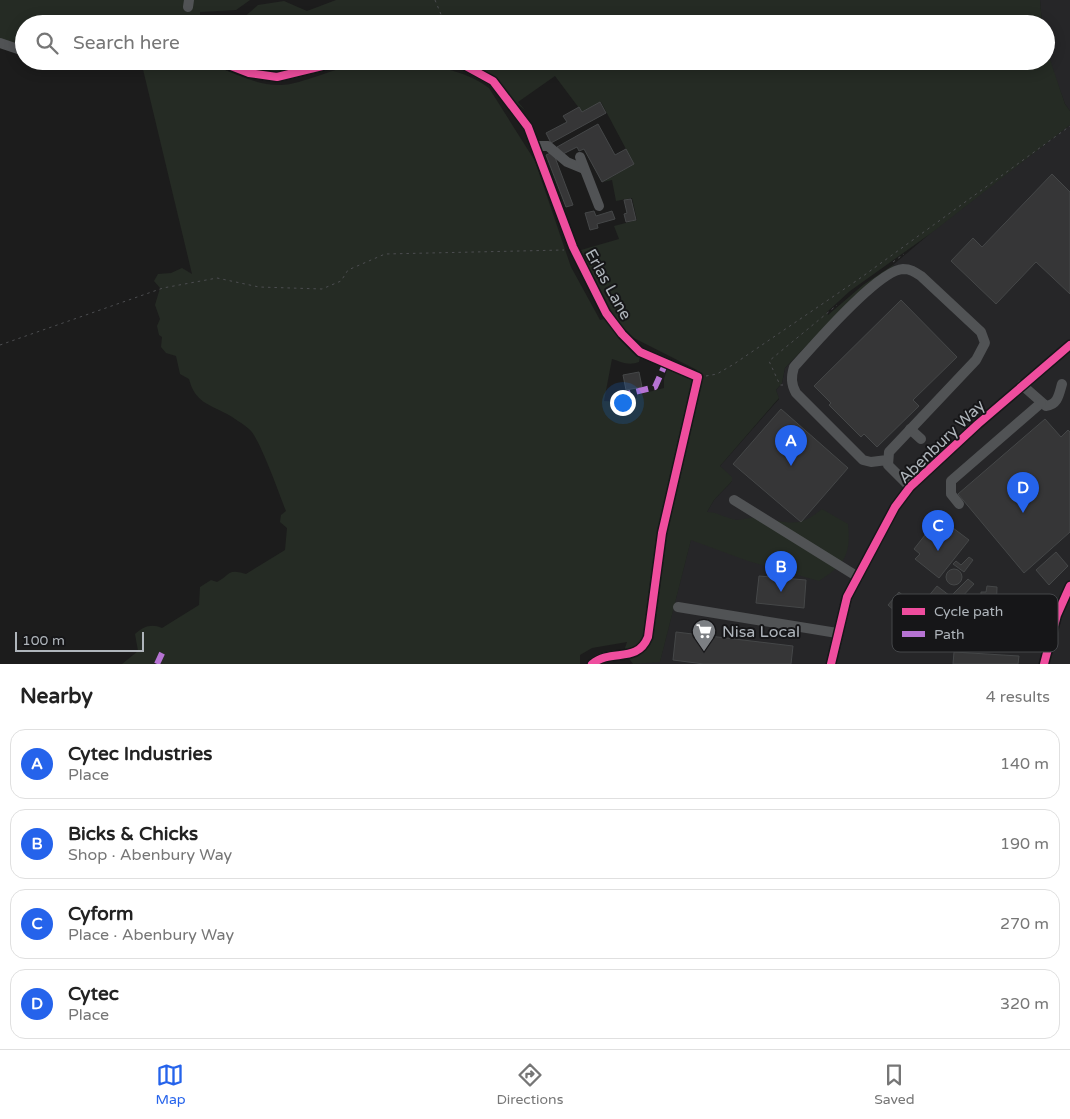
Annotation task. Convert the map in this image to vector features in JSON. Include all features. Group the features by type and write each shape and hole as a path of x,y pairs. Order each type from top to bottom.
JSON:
{"street":[{"path":"0,43 15,47"},
{"path":"241,70 277,77 306,70"},
{"name":"Erlas Lane","path":"473,70 493,81 528,127 573,247 606,313 622,334 640,352 698,377"},
{"path":"536,146 548,146 567,162 584,169"},
{"path":"580,157 599,206"},
{"path":"887,460 863,460 796,393 792,385 792,373 794,367 862,295 894,271 903,269 911,270 921,276 981,332 985,343 976,360 889,452 888,465 910,487"},
{"name":"Abenbury Way","path":"831,664 837,632 848,597 895,507 910,487 1022,385 1070,345"},
{"path":"592,664 606,657 638,653 644,647 648,638 662,533 698,377"},
{"path":"1022,385 1040,403 1046,406 1052,405 1058,400 1062,384"},
{"path":"959,504 951,494 951,481 1040,403"},
{"path":"910,429 921,439"},
{"path":"734,500 858,577"},
{"path":"1058,624 1066,605 1070,586"},
{"path":"678,607 837,632"}],"path":[{"path":"435,0 441,15"},
{"path":"698,377 717,374 860,279 1070,126"},
{"path":"0,345 163,288 217,278 259,287 322,290 340,281 348,270 385,254 564,250 573,247"}],"shaded area":[{"path":"0,0 250,0 236,10 200,12 200,15 15,15 15,43 0,39"},
{"path":"336,0 1040,0 1041,15 247,15 258,5 284,1 307,11"},
{"path":"1040,0 1070,0 1070,111 1065,104 1053,70 1055,70 1055,15 1041,15"},
{"path":"143,70 224,70 250,80 271,85 296,83 336,70 450,70 476,79 489,88 535,161 571,267 600,320 610,321 640,356 639,362 632,364 612,359 604,401 618,402 637,398 637,395 664,388 664,379 668,367 688,374 697,370 624,333 606,309 581,250 619,239 614,226 637,220 632,198 616,201 612,180 603,182 634,164 601,102 582,112 555,76 518,102 525,110 474,70 1053,70 1065,104 1070,111 1070,125 934,231 850,291 827,312 828,315 863,285 893,265 894,267 852,298 785,368 782,383 776,390 779,398 720,466 732,477 732,481 714,500 707,512 737,520 754,518 798,522 813,516 822,509 848,524 848,544 844,558 835,569 819,581 748,561 691,540 660,662 633,664 624,651 627,642 592,648 580,655 580,664 122,664 138,651 135,634 147,626 162,628 199,605 200,587 211,580 217,582 232,572 246,574 285,550 287,528 280,522 281,515 286,511 264,454 253,434 238,421 199,398 189,379 180,374 176,356 166,353 161,347 162,337 159,335 157,326 160,319 155,305 160,288 154,281 158,274 171,273 182,268 192,274"},
{"path":"258,70 283,70 273,71"},
{"path":"1070,125 1070,664 629,664 660,661 691,539 714,500 732,481 720,466 779,399 776,390 782,383 785,368 852,298 894,267 893,265 946,220"}],"building":[{"path":"600,102 606,113 551,143 546,133 567,122 563,116 579,107 582,112"},
{"path":"598,124 615,155 626,149 634,164 602,182 584,149 579,151 577,147 561,155 557,147"},
{"path":"553,152 573,205 566,207 546,155"},
{"path":"1052,174 1070,192 1070,294 1036,262 996,304 951,261 973,238 982,247"},
{"path":"631,199 636,220 626,222 624,214 627,213 624,200"},
{"path":"594,211 596,216 612,211 615,219 597,224 598,228 590,230 585,213"},
{"path":"901,300 957,357 913,400 919,406 877,447 864,434 861,437 829,405 831,403 814,386"},
{"path":"639,372 642,387 626,390 623,375"},
{"path":"781,409 848,468 801,522 733,464"},
{"path":"1045,419 1061,437 1068,430 1070,432 1070,532 1024,573 958,494"},
{"path":"945,522 969,540 939,578 915,559 920,554 914,549 929,530 935,534"},
{"path":"1056,552 1068,566 1049,585 1036,570"},
{"path":"969,557 973,560 964,572 953,564 956,561 961,565"},
{"path":"951,569 957,569 962,574 960,583 951,585 946,580 946,574"},
{"path":"759,576 806,580 804,608 756,603"},
{"path":"968,579 974,584 965,594 953,594"},
{"path":"937,586 947,594 930,594"},
{"path":"987,586 997,587 997,594 981,594 981,592 986,592"},
{"path":"892,600 892,608 888,605"},
{"path":"676,632 793,646 791,664 704,664 673,660"},
{"path":"954,652 1019,656 1018,664 953,664"}],"marked path":[{"path":"619,396 655,387 664,367 670,363"},
{"path":"157,664 164,649"}],"cycle path":[{"path":"241,70 277,77 306,70"},
{"path":"473,70 493,81 528,127 573,247 606,313 622,334 640,352 698,377 662,533 648,637 643,645 631,653 600,659 592,664"},
{"path":"831,664 847,597 895,507 910,487 978,424 1070,345"},
{"path":"1058,613 1070,586"},
{"path":"1044,664 1047,652"}],"place":[{"name":"Cytec Industries","path":"791,466"},
{"name":"Cytec","path":"1023,513"},
{"name":"Cyform","path":"938,551"},
{"name":"Bicks & Chicks","path":"781,592"},
{"name":"Nisa Local","path":"704,652"}]}
